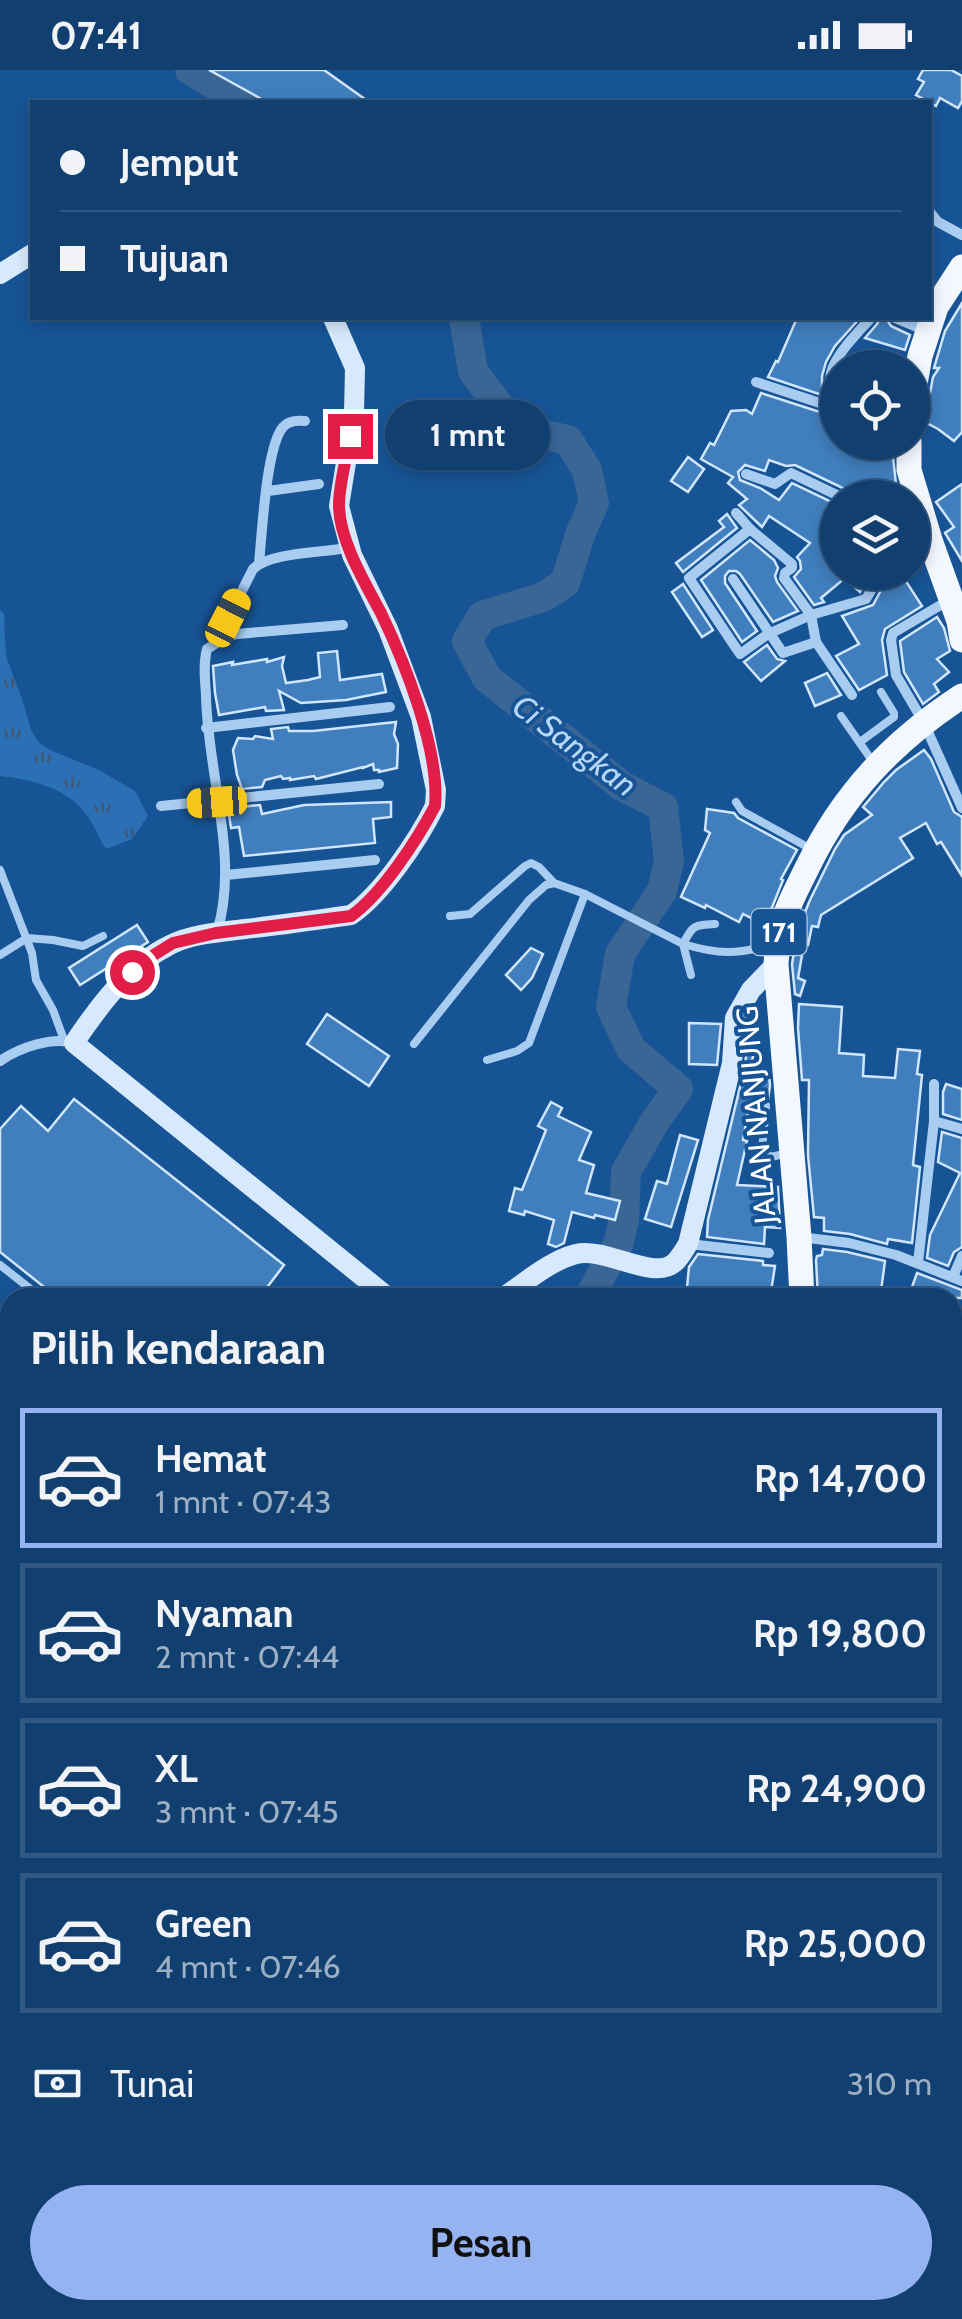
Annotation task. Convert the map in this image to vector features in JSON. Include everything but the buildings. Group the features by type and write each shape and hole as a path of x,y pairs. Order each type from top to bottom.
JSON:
{"main road":[{"path":"932,318 962,267"},
{"path":"922,350 931,320"},
{"path":"930,562 957,608"},
{"name":"JALAN NANJUNG","path":"802,1288 777,954 783,915 815,852 849,798 894,747 962,696"}],"street":[{"path":"932,214 962,235"},
{"path":"0,274 30,255"},
{"path":"0,1061 18,1051 69,1042 144,961 173,943 216,933 351,916 380,890 435,806 436,790 421,717 388,628 352,555 339,506 354,413 355,368 334,320"},
{"path":"845,350 869,320"},
{"path":"900,320 927,332"},
{"path":"756,382 820,404"},
{"path":"259,563 274,446 284,425 305,420"},
{"path":"746,474 775,484 791,473 820,487"},
{"path":"268,491 320,484"},
{"path":"736,513 789,560 792,568 784,572 784,578 811,615 816,642 852,695"},
{"path":"750,529 689,578 740,654 768,634 811,615 866,599 871,590"},
{"path":"215,643 259,563 340,550"},
{"path":"734,579 785,654 816,642"},
{"path":"957,608 893,633 890,640 896,675 924,723 962,808"},
{"path":"216,933 223,910 226,874 206,728 206,649 237,634 342,625"},
{"path":"206,728 390,708"},
{"path":"161,806 379,784"},
{"path":"226,874 375,860"},
{"path":"518,1288 564,1258 587,1253 650,1268 674,1263 688,1244 732,1064 734,1018 777,954"},
{"path":"69,1042 377,1288"},
{"path":"918,1263 934,1120 934,1084"},
{"path":"934,1120 962,1128"},
{"path":"799,1237 849,1244 918,1263 957,1279 962,1256"},
{"path":"688,1244 768,1253"}],"lane":[{"path":"860,742 894,717 881,692"},
{"path":"841,716 876,765"},
{"path":"736,802 742,810 815,852"},
{"path":"450,916 470,914 531,864 554,883 585,894 682,944 720,953 777,954"},
{"path":"0,870 32,952 36,980 69,1042"},
{"path":"414,1044 529,900 554,883"},
{"path":"487,1060 517,1051 529,1042 585,894"},
{"path":"691,974 682,944 691,928 716,924"},
{"path":"0,955 27,938 83,946 102,936"},
{"path":"766,1106 762,1150 771,1157 792,1152"},
{"path":"0,1265 29,1288"}],"green space":[{"path":"0,610 4,614 6,656 31,730 39,743 52,751 97,769 135,791 148,816 132,839 106,849 86,814 59,791 36,782 0,776"}],"waterway":[{"name":"Ci Sangkan","path":"190,70 240,100"},
{"name":"Ci Sangkan","path":"464,320 473,371 499,406 529,431 568,440 587,470 594,503 565,583 543,597 482,616 467,641 487,678 622,786 663,807 669,861 662,891 620,954 611,1007 631,1049 678,1089 626,1172 619,1242 594,1288"}],"route":[{"path":"132,972 173,943 216,933 351,916 380,890 435,806 428,747 414,698 343,527 339,506 350,436"}]}
